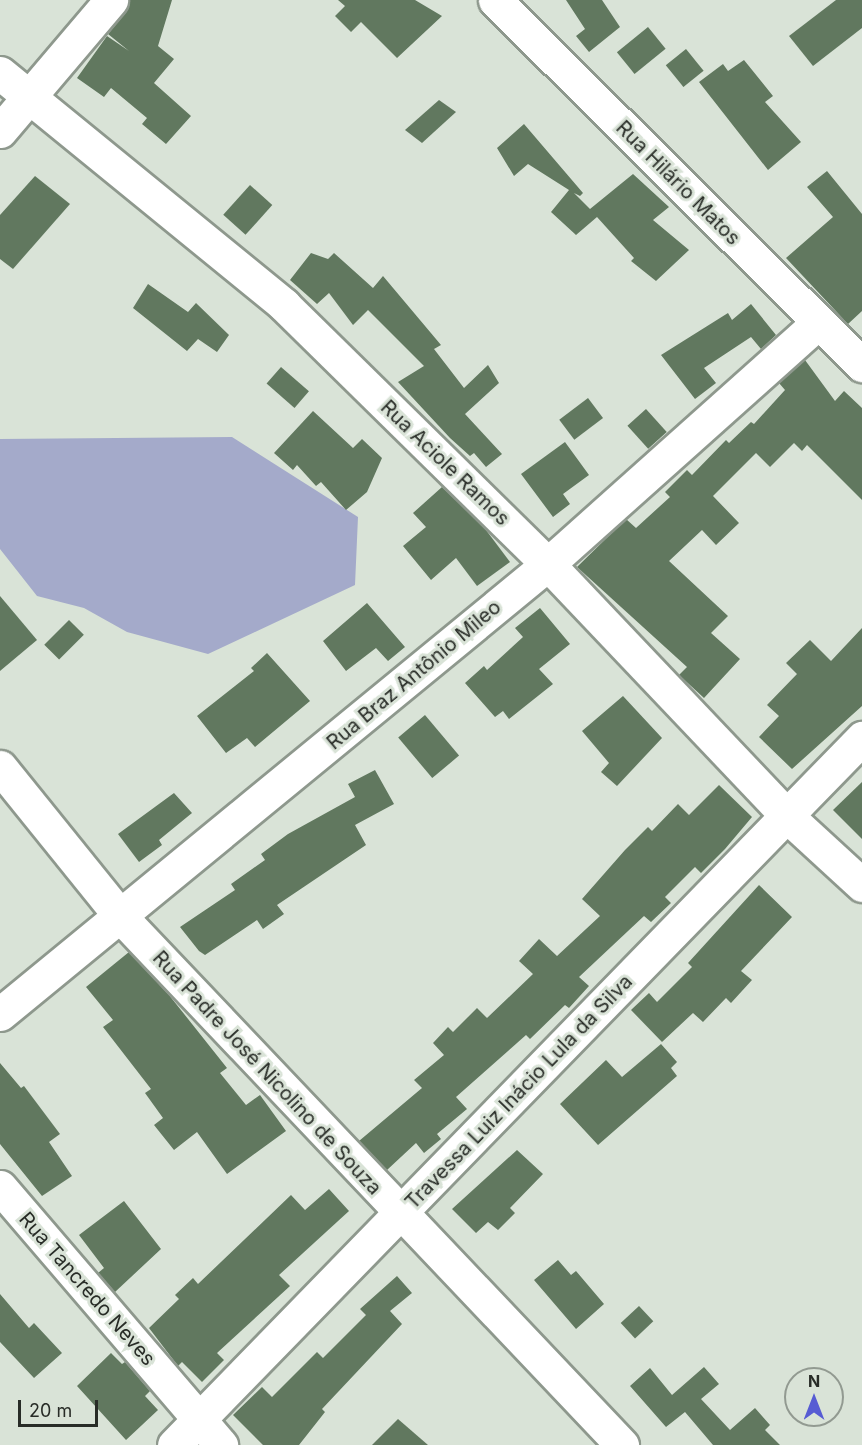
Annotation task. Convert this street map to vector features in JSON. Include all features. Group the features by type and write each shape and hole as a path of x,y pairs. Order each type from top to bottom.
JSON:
{"street":[{"path":"0,131 111,0"},
{"name":"Rua Hilário Matos","path":"495,0 862,365"},
{"name":"Rua Aciole Ramos","path":"0,73 284,305 548,564 787,816 862,885"},
{"name":"Rua Braz Antônio Mileo","path":"0,1014 121,917 548,564 818,323"},
{"name":"Travessa Luiz Inácio Lula da Silva","path":"174,1445 862,738"},
{"name":"Rua Padre José Nicolino de Souza","path":"0,766 121,917 400,1215 622,1445"},
{"name":"Rua Tancredo Neves","path":"0,1187 221,1445"}],"shaded area":[{"path":"232,437 358,517 355,585 208,654 127,632 84,608 37,596 0,549 0,439"}],"building":[{"path":"129,0 172,0 158,46 174,59 154,83 191,116 166,144 142,124 147,118 111,88 104,97 77,78 107,36 129,51 108,34 126,12"},
{"path":"338,0 415,0 442,16 397,58 361,22 351,32 335,16 345,6"},
{"path":"566,0 602,0 620,27 589,52 576,36 585,29"},
{"path":"836,0 862,0 862,28 813,66 789,36"},
{"path":"648,27 666,49 635,74 617,52"},
{"path":"686,49 704,71 683,87 666,65"},
{"path":"744,60 773,96 765,102 801,142 768,170 699,82 723,64 728,71"},
{"path":"439,100 456,112 422,143 405,130"},
{"path":"524,124 583,193 580,196 574,193 590,209 633,174 669,207 653,220 689,250 656,281 631,261 634,258 597,217 576,235 551,212 569,190 528,164 514,176 497,148"},
{"path":"827,171 862,214 862,311 848,324 786,258 833,217 807,187"},
{"path":"35,176 70,204 13,269 0,259 0,215"},
{"path":"250,185 272,205 246,235 223,215"},
{"path":"311,253 328,259 334,253 373,288 383,276 441,345 434,349 464,388 488,365 499,383 465,414 502,454 486,467 474,453 470,456 450,438 398,382 424,366 368,310 353,325 329,293 317,304 290,280"},
{"path":"148,284 188,312 196,303 229,335 217,352 198,339 187,351 133,308"},
{"path":"751,304 776,335 761,349 751,337 704,368 716,383 695,399 661,355 728,313 732,320"},
{"path":"805,360 835,401 844,391 862,408 862,500 807,445 802,451 794,443 770,467 756,453 713,496 739,523 716,545 702,530 669,561 728,616 711,633 740,659 704,698 679,675 687,667 577,567 626,519 636,528 670,497 665,492 687,470 692,475 726,440 729,443 751,422 754,424 785,390 779,383"},
{"path":"281,367 309,391 294,408 267,384"},
{"path":"588,398 603,418 574,440 559,420"},
{"path":"646,409 667,432 648,449 627,426"},
{"path":"313,411 353,448 362,439 382,458 367,492 346,510 321,482 316,486 297,465 293,470 274,453"},
{"path":"565,442 589,475 563,494 570,504 553,517 521,474"},
{"path":"442,487 483,526 510,562 477,586 456,558 431,580 403,546 426,527 413,513"},
{"path":"0,596 37,640 0,671"},
{"path":"367,603 405,647 388,661 376,648 346,671 323,641"},
{"path":"540,608 570,644 539,669 553,684 509,719 503,711 495,717 465,683 484,666 487,670 523,637 515,628"},
{"path":"69,620 84,635 59,660 44,645"},
{"path":"862,628 862,706 792,769 759,737 779,716 767,705 797,674 786,663 810,640 831,661"},
{"path":"267,653 310,701 255,747 247,738 226,753 197,716 254,671 251,668"},
{"path":"623,696 662,738 617,786 601,772 609,763 582,731"},
{"path":"425,715 459,756 432,778 398,737"},
{"path":"375,770 394,804 355,825 366,845 277,905 284,914 263,929 257,920 205,955 199,951 180,927 235,890 231,884 265,860 261,854 288,834 355,797 348,784"},
{"path":"862,782 862,839 833,810"},
{"path":"719,785 752,817 725,849 701,873 695,867 665,897 671,903 651,922 644,916 579,977 589,986 569,1008 565,1005 530,1039 526,1035 456,1097 467,1109 437,1134 441,1139 424,1153 416,1143 387,1170 359,1141 422,1088 414,1080 444,1055 433,1043 448,1027 453,1032 477,1008 487,1018 533,974 519,961 539,939 557,956 600,916 582,899 625,850 648,827 652,831 678,804 689,815"},
{"path":"174,793 192,813 159,840 162,845 139,862 118,834"},
{"path":"759,885 792,917 741,971 752,980 731,1003 726,998 703,1022 693,1013 662,1042 631,1010 649,993 657,1002 692,967 688,963"},
{"path":"129,952 169,995 227,1068 220,1073 246,1105 260,1095 286,1131 227,1174 197,1132 174,1150 154,1125 163,1118 145,1093 151,1089 103,1027 113,1020 86,987"},
{"path":"661,1044 677,1062 671,1068 677,1076 598,1145 560,1104 606,1060 622,1077"},
{"path":"0,1063 21,1088 24,1086 60,1134 49,1142 72,1176 42,1196 0,1144"},
{"path":"517,1150 543,1174 510,1208 515,1213 498,1230 488,1222 476,1233 452,1209"},
{"path":"329,1189 349,1211 279,1275 290,1286 217,1353 224,1360 202,1382 182,1362 178,1366 149,1328 179,1299 175,1295 193,1278 198,1284 291,1195 305,1210"},
{"path":"124,1201 161,1249 115,1292 98,1273 104,1268 79,1235"},
{"path":"558,1260 571,1275 576,1271 604,1304 576,1329 534,1280"},
{"path":"397,1276 412,1293 390,1311 402,1324 322,1409 325,1412 299,1445 263,1445 233,1415 262,1387 272,1397 317,1352 323,1358 366,1315 360,1309"},
{"path":"0,1294 29,1328 34,1323 62,1353 34,1378 0,1342"},
{"path":"639,1306 653,1321 635,1338 621,1323"},
{"path":"111,1353 122,1364 125,1362 150,1391 145,1396 158,1410 126,1440 77,1386"},
{"path":"704,1367 719,1384 701,1399 730,1430 755,1408 770,1425 765,1430 780,1445 713,1445 685,1412 666,1427 630,1386 650,1368 672,1395"},
{"path":"398,1419 428,1445 372,1445"}]}
